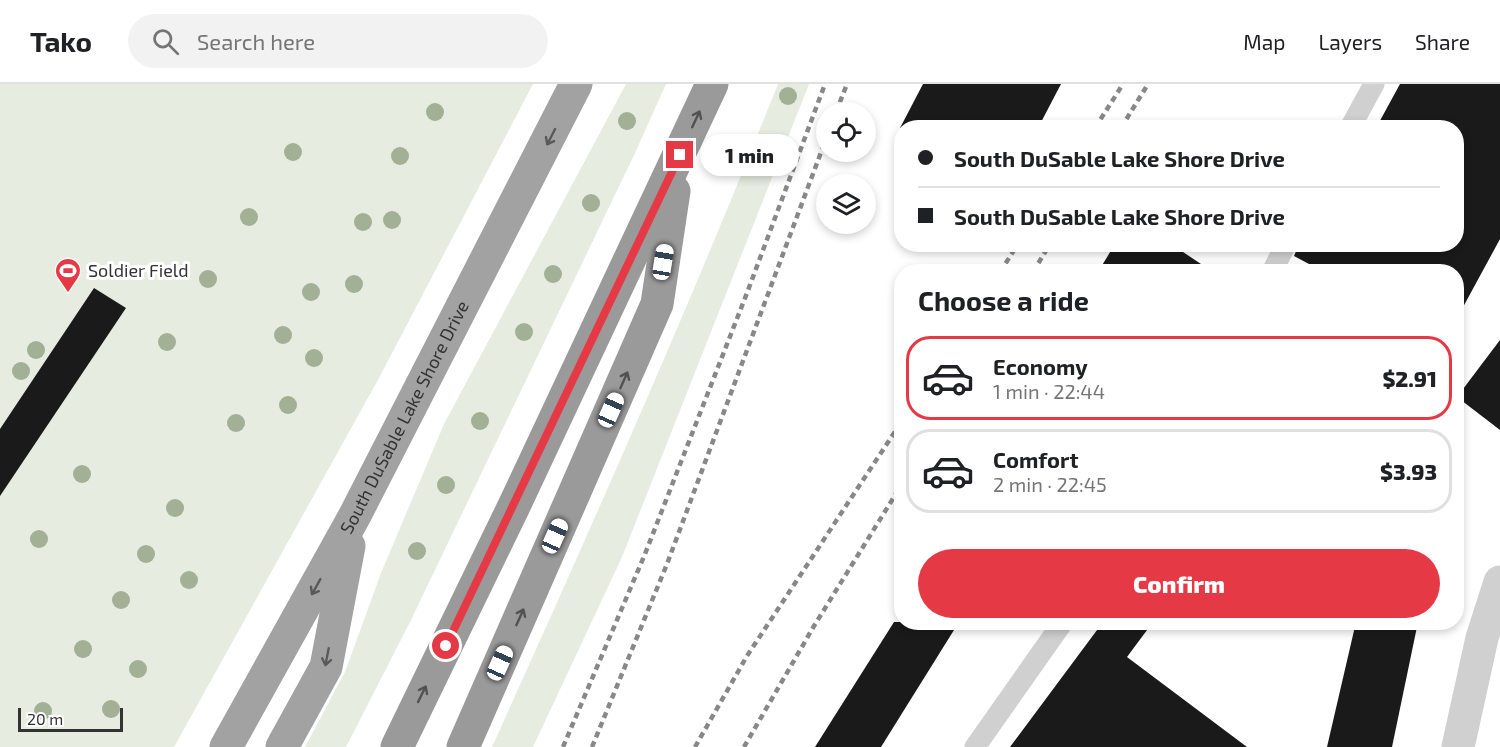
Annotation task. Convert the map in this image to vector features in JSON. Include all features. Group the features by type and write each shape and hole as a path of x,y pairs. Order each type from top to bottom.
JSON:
{"highway":[{"name":"South DuSable Lake Shore Drive","path":"226,747 354,517 576,84"},
{"path":"397,747 519,495 712,84"},
{"path":"463,747 657,304 680,155"},
{"path":"282,747 326,667 354,517"}],"street":[{"path":"1458,747 1482,638 1500,582"}],"lane":[{"path":"1354,120 1374,84"},
{"path":"975,747 1057,630"}],"shaded area":[{"path":"0,84 533,84 379,378 174,747 0,747"},
{"path":"626,84 666,84 410,622 346,747 305,747 345,672 381,573 444,424"},
{"path":"778,84 809,84 622,557 533,747 492,747 639,417"}],"building":[{"path":"923,84 1061,84 1042,120 904,120"},
{"path":"1400,84 1500,84 1500,239 1464,305 1464,264 1309,264 1294,256 1296,252 1464,252 1464,120 1380,120"},
{"path":"1110,252 1183,252 1201,264 1103,264"},
{"name":"Soldier Field","path":"94,288 126,308 0,496 0,429"},
{"path":"1500,340 1500,430 1464,402 1464,388"},
{"path":"894,622 894,630 954,630 881,747 815,747"},
{"path":"1097,630 1147,630 1127,657 1247,747 1010,747"},
{"path":"1354,630 1416,630 1392,747 1327,747"}],"railway":[{"path":"563,747 645,554 747,293 825,84"},
{"path":"840,102 847,84"},
{"path":"1100,120 1123,84"},
{"path":"1126,120 1148,84"},
{"path":"592,747 667,564 817,162"},
{"path":"1005,264 1013,252"},
{"path":"1038,264 1045,252"},
{"path":"695,747 747,656 894,433"},
{"path":"744,747 814,626 894,497"}],"place":[{"name":"Soldier Field","path":"68,294"}],"route":[{"path":"446,646 680,155"}]}
